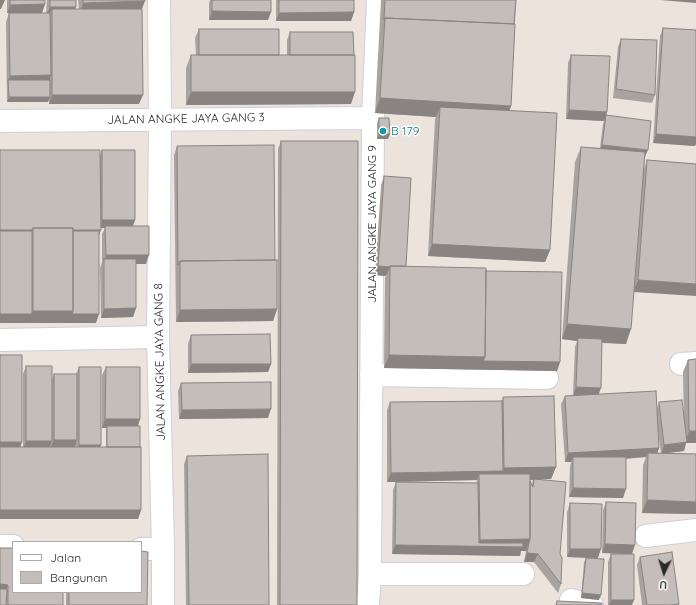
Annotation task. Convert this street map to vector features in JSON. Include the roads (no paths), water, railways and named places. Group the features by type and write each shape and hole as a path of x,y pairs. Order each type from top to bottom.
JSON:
{"street":[{"name":"JALAN ANGKE JAYA GANG 8","path":"159,0 160,119 158,337 163,549 162,605"},
{"name":"JALAN ANGKE JAYA GANG 9","path":"368,605 370,574 373,118 378,0"},
{"name":"JALAN ANGKE JAYA GANG 3","path":"0,121 373,118"},
{"path":"0,340 158,337"},
{"path":"372,375 547,378"},
{"path":"646,536 696,530"},
{"path":"0,546 12,546"},
{"path":"142,549 163,549"},
{"path":"370,574 523,574"},
{"path":"571,600 592,605"}],"place":[{"name":"B 179","path":"383,131"}]}
